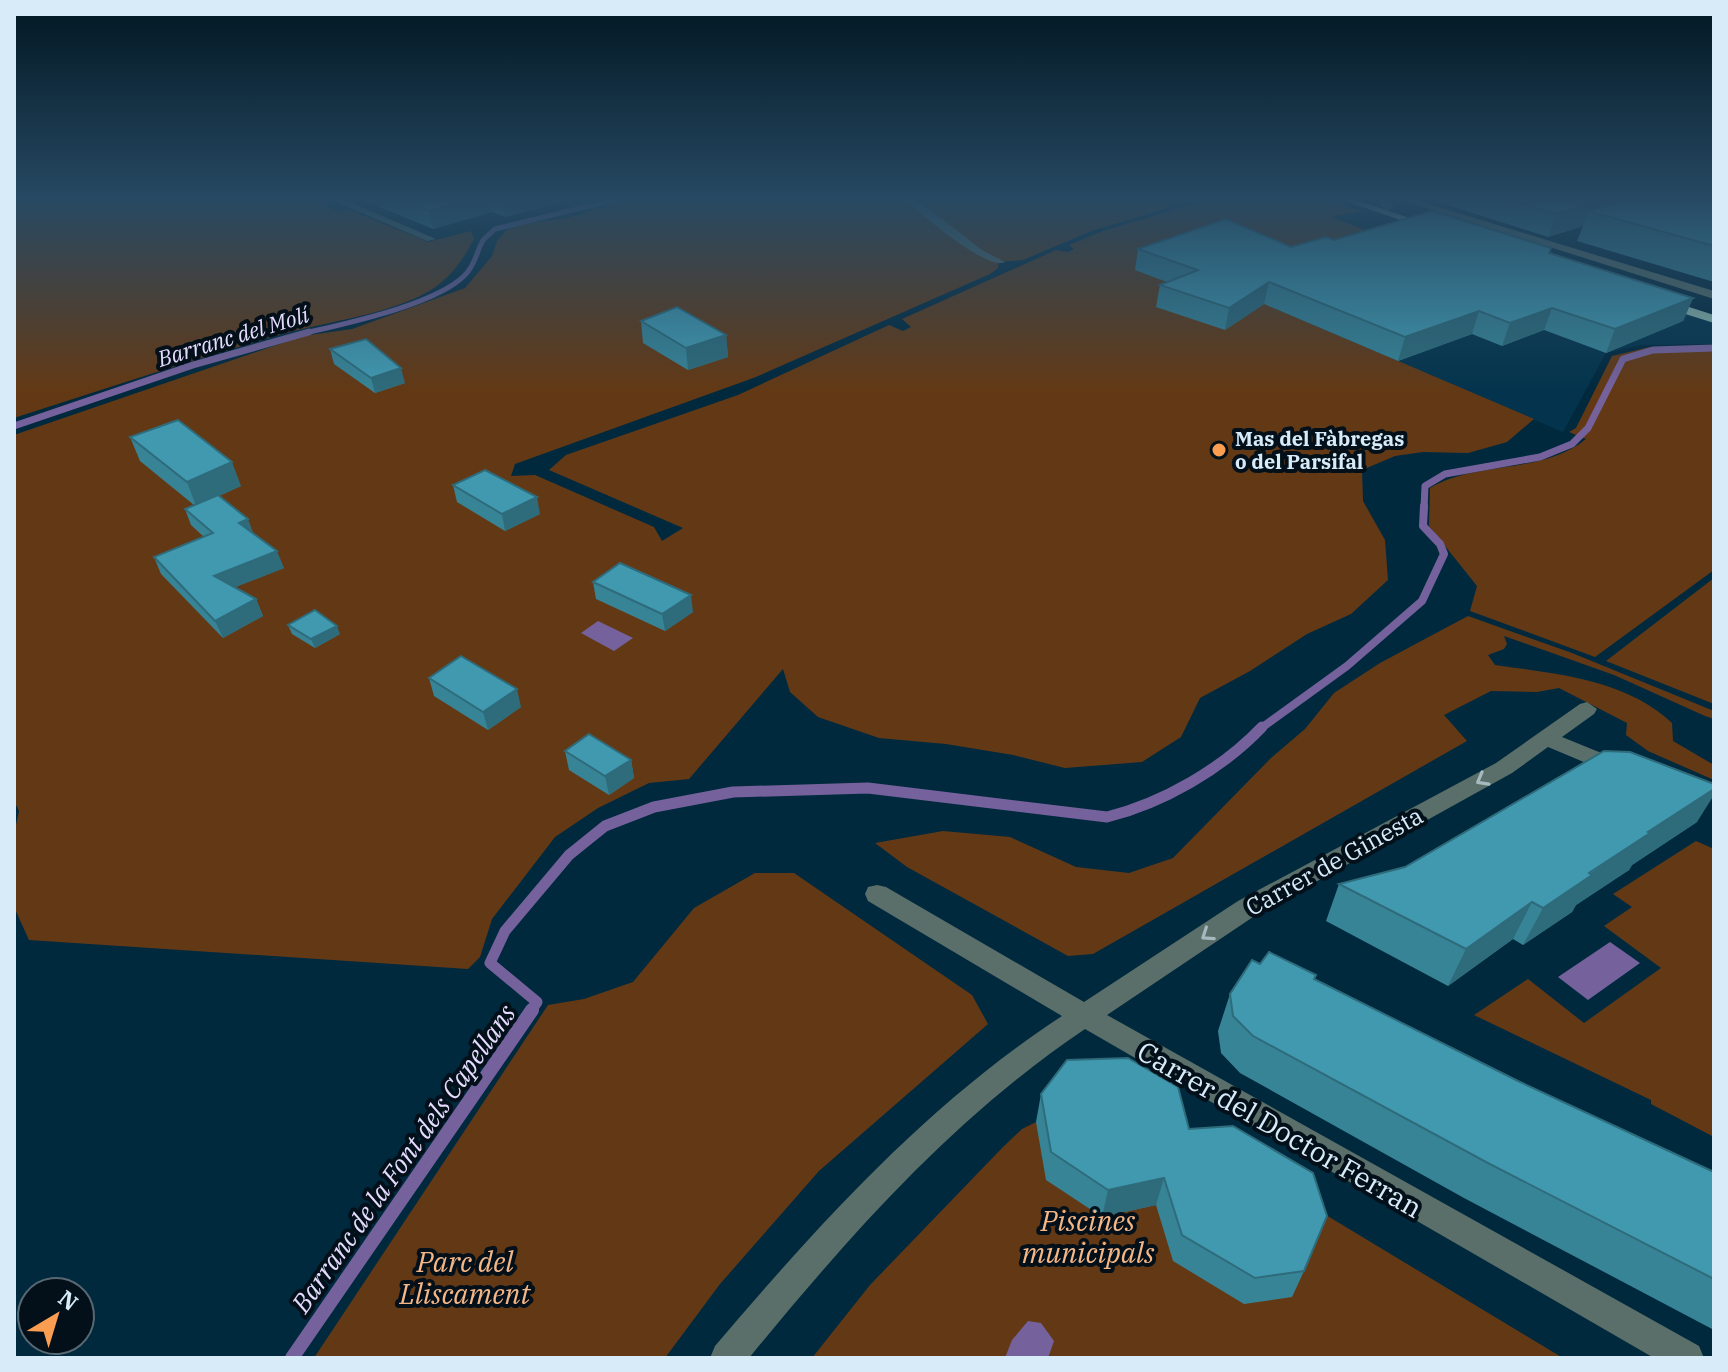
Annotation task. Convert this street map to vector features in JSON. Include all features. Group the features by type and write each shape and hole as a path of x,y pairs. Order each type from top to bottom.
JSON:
{"main road":[{"path":"1714,313 1655,297 1714,319"}],"street":[{"path":"1606,262 1714,295"},
{"name":"Carrer de Ginesta","path":"727,1358 826,1240 934,1131 1049,1039 1247,908 1504,768 1587,709"},
{"path":"1548,739 1642,777"},
{"name":"Carrer del Doctor Ferran","path":"877,894 1083,1017 1687,1358"}],"shaded area":[{"path":"1330,262 1421,262 1714,317 1714,344 1641,345 1606,353 1563,432 1264,304"},
{"path":"598,621 633,638 614,651 581,633"},
{"path":"1610,942 1640,963 1588,1000 1558,977"},
{"path":"1028,1321 1041,1323 1054,1341 1048,1358 1005,1358 1012,1340"}],"green space":[{"path":"14,262 460,262 431,290 405,303 242,346 14,418"},
{"path":"487,262 999,262 998,268 990,274 756,377 515,464 511,476 535,475 654,527 662,541 683,528 549,470 566,455 738,395 889,325 903,331 911,327 902,319 1029,262 1348,262 1265,304 1534,419 1507,442 1468,453 1423,452 1395,456 1362,470 1363,501 1385,540 1388,580 1351,614 1307,634 1250,671 1200,698 1181,737 1142,762 1065,768 1013,755 946,744 879,738 818,717 790,692 783,669 689,779 649,783 598,808 555,837 492,919 480,957 468,969 29,940 14,907 14,834 19,811 14,801 14,435 303,336 352,329 465,288"},
{"path":"1650,347 1714,348 1714,570 1595,657 1470,611 1477,586 1429,526 1430,488 1448,479 1530,463 1569,450 1586,439 1569,432 1576,428 1612,356"},
{"path":"1714,578 1714,704 1606,661"},
{"path":"1468,616 1572,653 1714,711 1714,719 1614,675 1504,636 1507,644 1504,649 1488,655 1495,665 1589,681 1653,708 1672,723 1673,741 1714,765 1714,780 1648,751 1626,735 1627,723 1559,688 1537,692 1491,691 1444,715 1467,741 1093,954 1068,956 907,867 875,843 943,831 1010,837 1076,867 1129,873 1173,858 1271,758 1305,729 1334,693 1380,663"},
{"path":"1696,841 1714,849 1714,1137 1651,1104 1651,1100 1474,1015 1528,979 1584,1023 1661,968 1604,926 1632,907 1613,894"},
{"name":"Parc del Lliscament","path":"755,873 794,873 972,995 988,1024 819,1171 720,1284 665,1358 314,1358 548,1005 584,999 633,982 694,908"},
{"name":"Piscines municipals","path":"1036,1122 1181,1157 1223,1153 1563,1358 812,1358 870,1285 1003,1147 1022,1129"}],"building":[{"path":"1175,262 1578,262 1693,298 1615,329 1552,308 1510,323 1479,311 1405,337 1269,282 1229,308 1160,285 1198,270"},
{"path":"677,307 726,335 686,348 641,321"},
{"path":"366,339 401,368 371,378 330,349"},
{"path":"178,420 232,462 187,482 130,437"},
{"path":"485,470 537,497 502,514 453,485"},
{"path":"218,495 248,519 239,523 277,551 214,576 256,599 215,621 154,557 213,533 185,509"},
{"path":"620,563 691,595 662,614 593,582"},
{"path":"315,610 337,626 311,639 288,625"},
{"path":"461,656 517,689 483,712 429,678"},
{"path":"589,734 631,760 605,776 565,751"},
{"path":"1604,751 1630,752 1714,784 1714,789 1589,873 1592,875 1543,908 1532,902 1466,949 1339,884 1405,867"},
{"path":"1269,952 1316,975 1314,979 1518,1081 1714,1172 1714,1279 1486,1162 1253,1036 1233,1016 1230,994 1252,960 1260,964"},
{"path":"1128,1058 1178,1087 1189,1129 1233,1126 1313,1173 1327,1216 1304,1271 1255,1278 1182,1235 1164,1178 1108,1190 1051,1152 1041,1094 1067,1060"}],"waterway":[{"name":"Barranc del Molí","path":"307,333 388,312 433,295 465,275 473,262"},
{"name":"Barranc del Molí","path":"14,426 193,365 307,333"},
{"name":"Barranc del Molí","path":"301,334 307,333"},
{"name":"Barranc de la Font dels Capellans","path":"1424,508 1425,486 1445,474 1540,457 1572,444 1588,428 1623,359 1653,350 1714,348"},
{"name":"Barranc de la Font dels Capellans","path":"1260,729 1347,666 1422,601 1444,554 1440,544 1423,526 1424,506"},
{"name":"Barranc de la Font dels Capellans","path":"530,1012 537,1002 490,963 505,931 569,855 605,826 654,807 733,792 868,788 1107,817 1149,803 1190,782 1229,757 1262,727"},
{"name":"Barranc de la Font dels Capellans","path":"292,1358 532,1010"}],"place":[{"name":"Mas del Fàbregas o del Parsifal","path":"1219,450"}]}
